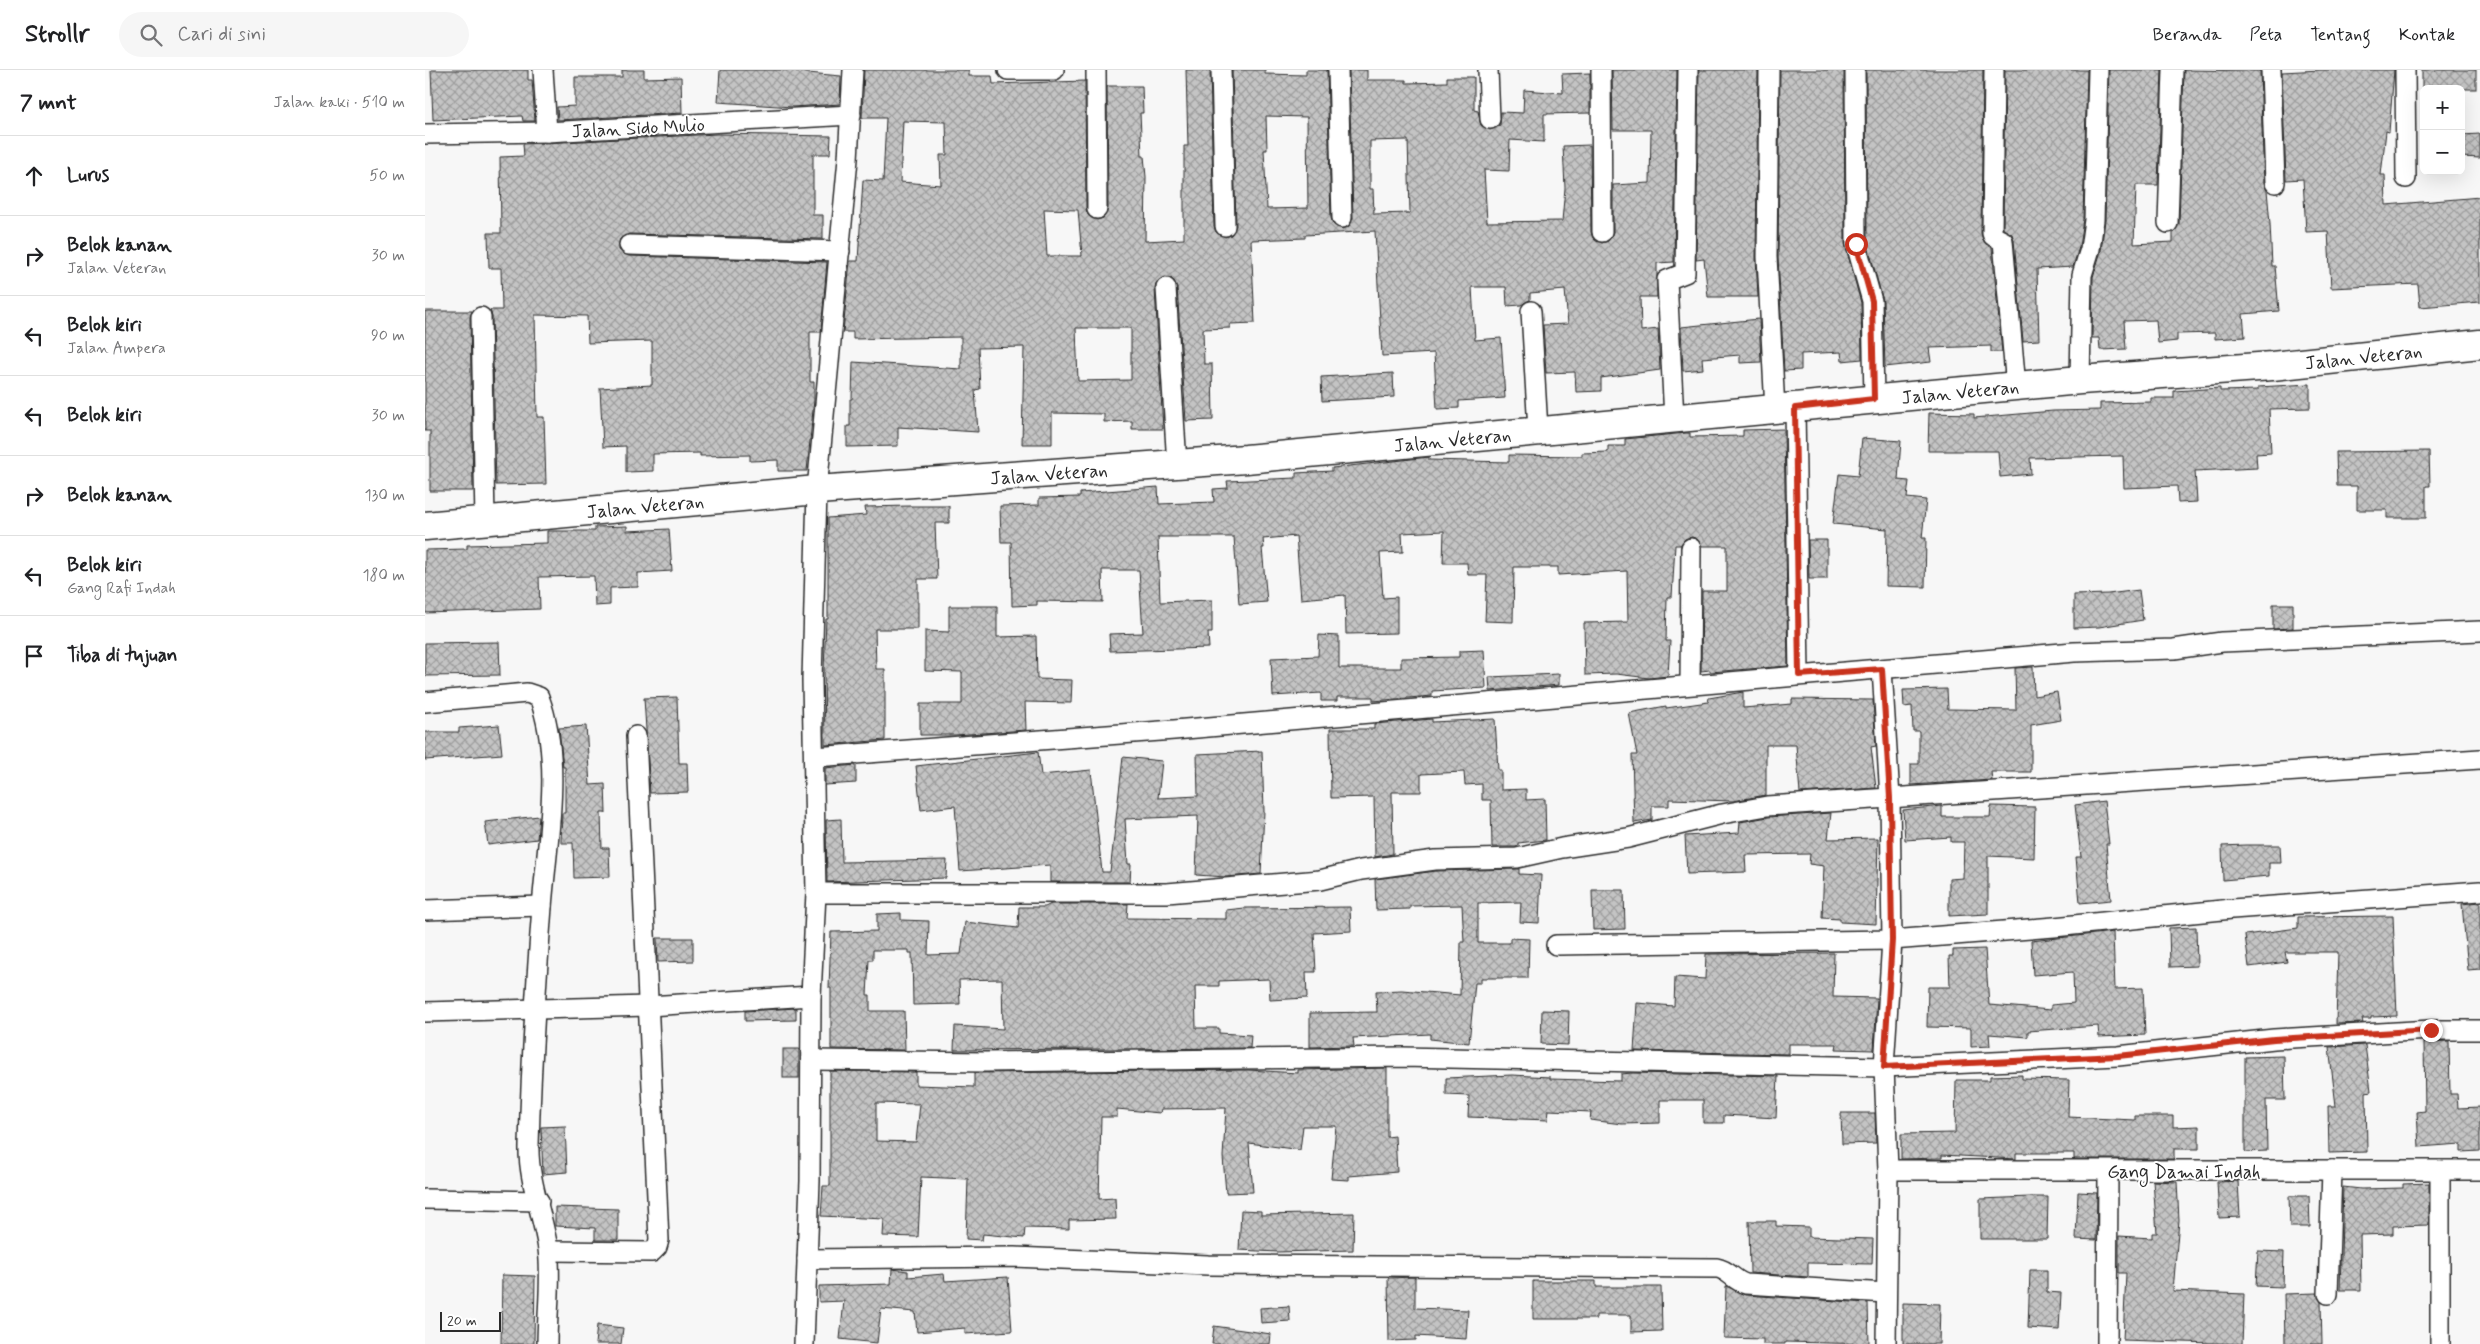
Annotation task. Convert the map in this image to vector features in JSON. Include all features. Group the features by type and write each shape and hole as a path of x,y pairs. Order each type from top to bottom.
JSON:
{"main road":[{"name":"Jalan Veteran","path":"425,526 817,490 1177,465 2080,380 2272,366 2480,344"}],"street":[{"path":"543,70 547,132"},
{"path":"804,1344 815,893 813,680 817,490 840,250 851,115 852,70"},
{"path":"1007,70 1055,70"},
{"path":"1096,70 1097,209"},
{"path":"1221,70 1225,226"},
{"path":"1338,70 1342,218"},
{"path":"1487,70 1490,119"},
{"path":"1601,70 1603,232"},
{"path":"1673,418 1667,280 1685,273 1688,70"},
{"path":"1769,70 1767,257 1785,409 1799,675"},
{"path":"1855,70 1856,244 1872,301 1874,399"},
{"path":"1994,70 1992,233 1993,236 2003,241 2016,387"},
{"path":"2080,380 2082,275 2090,249 2094,220 2097,70"},
{"path":"2168,223 2173,70"},
{"path":"2271,70 2275,182"},
{"path":"2405,70 2406,178"},
{"name":"Jalan Sido Mulio","path":"425,134 547,132 851,115"},
{"path":"629,245 840,250"},
{"path":"1166,288 1177,465"},
{"path":"1531,311 1538,430"},
{"path":"481,317 485,520"},
{"path":"1690,684 1691,548"},
{"path":"815,757 1174,730 2074,652 2174,649 2222,642 2480,631"},
{"path":"1882,669 1890,798 1892,940 1884,1067 1888,1170 1886,1344"},
{"path":"425,702 516,693 539,697 544,710 552,772 552,814 536,1009 529,1166 539,1201 549,1251 547,1344"},
{"path":"549,1251 652,1252 657,1247 659,1240 636,736"},
{"path":"815,893 1167,893 1311,881 1361,870 1435,860 1517,858 1562,848 1628,838 1722,814 1767,806 2480,759"},
{"path":"1555,944 1892,940 2054,927 2232,909 2480,891"},
{"path":"425,910 543,906"},
{"path":"425,1012 648,1006 811,996"},
{"path":"812,1060 986,1062 1402,1057 1884,1067 2118,1056 2274,1039 2431,1030 2480,1030"},
{"name":"Gang Damai Indah","path":"1888,1170 2108,1172 2480,1170"},
{"path":"2327,1294 2331,1170"},
{"path":"2440,1170 2440,1344"},
{"path":"2107,1344 2108,1172"},
{"path":"425,1199 539,1201"},
{"path":"807,1259 1014,1258 1208,1265 1717,1268 1725,1270 1740,1283 1746,1284 1886,1293"}],"building":[{"path":"431,70 528,70 528,80 532,80 535,121 523,121 522,116 433,120"},
{"path":"622,70 644,70 644,78 681,77 682,113 558,120 557,107 575,106 575,77 622,77"},
{"path":"720,70 797,70 797,72 841,76 840,104 792,107 718,102"},
{"path":"864,70 969,70 969,76 992,76 993,84 1085,81 1086,209 1088,215 1097,220 1103,218 1108,209 1107,86 1142,86 1143,113 1140,113 1142,156 1144,156 1146,177 1145,241 1184,239 1184,146 1188,146 1186,70 1210,70 1214,226 1216,232 1225,237 1231,235 1236,226 1232,70 1265,70 1265,74 1306,75 1306,70 1327,70 1331,218 1333,224 1342,229 1348,227 1353,218 1349,70 1367,70 1367,80 1406,80 1406,83 1447,82 1447,77 1474,77 1474,110 1478,111 1481,125 1490,130 1500,125 1501,112 1523,113 1524,90 1563,93 1562,74 1590,73 1590,113 1544,114 1544,142 1510,140 1509,171 1484,170 1487,222 1562,221 1565,188 1563,146 1590,145 1591,232 1593,238 1602,243 1608,241 1613,232 1613,185 1650,183 1651,130 1613,130 1612,70 1677,70 1674,262 1657,263 1657,297 1640,297 1641,331 1658,329 1660,370 1601,378 1601,391 1576,392 1575,372 1546,373 1543,325 1568,324 1565,290 1530,293 1530,300 1521,305 1507,306 1506,287 1472,287 1475,340 1501,338 1505,398 1459,401 1459,408 1437,409 1434,353 1382,356 1375,231 1305,235 1305,238 1251,240 1255,323 1230,324 1230,328 1203,329 1204,364 1212,364 1213,420 1186,421 1177,287 1171,278 1165,277 1156,283 1155,289 1163,429 1132,429 1132,421 1104,422 1104,414 1052,413 1052,444 1022,444 1024,347 978,348 980,389 975,390 978,432 898,427 898,446 847,447 847,426 850,426 850,399 852,399 853,362 961,369 961,337 853,339 853,332 843,332 850,261 858,261 863,180 883,181 886,118 862,118","holes":["1266,116 1307,117 1308,208 1267,209 1264,150 1267,150","903,121 946,122 947,155 940,155 941,185 900,182","1408,140 1410,213 1374,214 1373,189 1370,189 1370,141","1044,209 1078,210 1082,256 1047,256","1076,328 1131,328 1131,380 1078,381"]},
{"path":"1699,70 1758,70 1756,257 1758,297 1708,297 1704,259 1696,260"},
{"path":"1780,70 1844,70 1845,244 1861,303 1862,359 1842,361 1841,352 1801,354 1801,370 1784,371 1778,257"},
{"path":"1866,70 1983,70 1981,233 1983,240 1992,248 2002,352 1991,352 1991,346 1929,348 1931,362 1885,367 1883,301 1867,242"},
{"path":"2005,70 2087,70 2083,219 2079,247 2073,267 2037,269 2039,340 2023,341 2014,240 2012,234 2003,229"},
{"path":"2109,70 2162,70 2158,185 2136,185 2134,244 2173,242 2173,233 2179,224 2184,70 2260,71 2264,183 2267,190 2272,266 2275,266 2279,311 2243,314 2245,337 2215,339 2215,333 2177,334 2177,341 2158,343 2156,320 2124,321 2126,349 2100,350 2099,338 2092,338 2093,277 2101,251 2105,220"},
{"path":"2394,70 2389,132 2386,131 2381,175 2385,175 2386,205 2480,197 2480,302 2420,307 2418,284 2331,288 2328,231 2306,232 2303,179 2286,180 2282,72"},
{"path":"2422,70 2476,70 2476,89 2465,89 2465,85 2422,85"},
{"path":"717,134 831,136 830,154 813,154 813,215 823,215 823,239 629,234 620,239 619,250 629,256 827,262 821,332 810,332 810,382 814,382 814,400 807,471 778,471 778,460 750,461 750,455 700,456 700,453 653,454 653,471 626,472 626,446 603,447 600,388 652,385 652,341 588,343 587,316 535,315 537,417 544,417 546,484 496,485 492,317 490,310 502,310 501,268 489,268 488,233 501,233 500,157 524,156 523,144"},
{"path":"2480,134 2480,158 2465,157 2465,135"},
{"path":"425,311 472,311 470,317 473,491 430,491 430,431 425,431"},
{"path":"1759,319 1761,362 1740,363 1740,355 1702,358 1703,369 1683,371 1681,327"},
{"path":"1393,373 1394,397 1322,401 1321,377"},
{"path":"2310,384 2310,408 2269,409 2271,453 2256,454 2257,468 2195,471 2197,502 2178,503 2177,486 2124,488 2123,456 2030,458 2031,474 2000,477 1998,451 1928,451 1929,413 1974,414 1974,418 2053,411 2100,410 2100,403 2151,402 2151,398 2174,398 2174,391 2220,388 2220,391 2258,390 2258,387"},
{"path":"1784,429 1788,666 1710,672 1710,670 1701,671 1702,591 1727,591 1727,546 1702,546 1697,539 1692,537 1685,539 1681,545 1675,545 1672,597 1667,597 1666,641 1670,641 1668,676 1649,678 1616,674 1585,675 1584,623 1628,622 1627,571 1558,575 1558,567 1514,567 1513,622 1485,621 1487,575 1468,575 1467,563 1443,563 1444,531 1402,533 1403,552 1380,553 1383,598 1397,597 1397,633 1346,634 1345,595 1301,599 1296,536 1263,539 1264,548 1262,548 1267,602 1239,604 1234,537 1158,537 1160,602 1212,600 1212,633 1208,633 1209,648 1110,651 1109,634 1143,633 1139,570 1102,570 1103,602 1037,601 1037,605 1012,606 1011,542 1001,542 1000,506 1039,505 1039,498 1080,497 1080,493 1158,487 1159,504 1214,502 1213,489 1228,488 1227,481 1296,478 1296,473 1332,471 1332,468 1429,457 1429,460 1509,462 1509,455 1582,456 1582,453 1608,452 1608,446 1625,446 1625,439 1686,433 1690,433 1690,437 1743,436 1743,430"},
{"path":"1862,438 1901,441 1898,480 1909,481 1907,498 1926,500 1922,538 1926,538 1925,587 1886,586 1887,529 1833,524 1839,474 1858,476"},
{"path":"2429,451 2430,486 2426,486 2426,518 2387,518 2387,510 2357,510 2357,486 2337,486 2336,452"},
{"path":"949,506 949,523 935,523 937,579 918,579 918,629 875,629 876,669 885,669 885,740 825,745 824,670 826,619 828,619 828,518 866,515 865,507"},
{"path":"627,526 627,531 669,529 672,571 638,573 638,587 610,588 610,605 595,606 594,576 539,577 540,609 425,613 425,550 467,549 467,545 547,543 547,531 595,531 595,527"},
{"path":"1808,540 1827,540 1827,579 1809,579"},
{"path":"2139,590 2143,620 2099,627 2074,628 2074,595 2108,594"},
{"path":"2273,604 2293,604 2293,628 2273,629"},
{"path":"949,606 997,606 997,637 1036,636 1037,679 1072,680 1071,703 1025,702 1026,730 955,735 920,735 920,704 962,704 962,672 925,671 925,631 949,632"},
{"path":"1319,635 1339,636 1339,668 1401,668 1401,658 1459,657 1459,651 1484,650 1486,688 1432,691 1432,696 1373,701 1373,697 1337,697 1337,701 1321,701 1321,693 1273,696 1271,658 1318,656"},
{"path":"499,642 500,675 425,676 425,643"},
{"path":"2033,667 2034,696 2057,692 2061,720 2031,725 2031,772 1991,772 1992,780 1911,785 1911,764 1919,764 1919,731 1913,731 1912,706 1904,707 1903,690 1947,689 1948,709 2016,710 2015,668"},
{"path":"1559,674 1559,685 1490,691 1489,677"},
{"path":"1743,692 1743,708 1792,704 1792,699 1873,700 1876,746 1871,747 1876,788 1800,793 1796,745 1766,745 1766,795 1733,801 1669,799 1669,806 1652,806 1652,820 1634,823 1632,755 1637,755 1629,713 1666,706 1666,708 1708,702 1709,698"},
{"path":"677,697 679,763 687,763 688,792 650,793 644,698"},
{"path":"1432,719 1432,722 1495,719 1498,770 1501,770 1501,790 1526,789 1526,800 1545,799 1546,840 1518,843 1516,847 1492,847 1491,800 1482,800 1482,784 1465,785 1464,772 1421,774 1421,792 1392,792 1393,854 1375,857 1374,797 1331,798 1330,729 1374,729 1374,724"},
{"path":"499,725 502,754 425,760 425,732 459,732 459,728"},
{"path":"586,726 590,785 605,784 606,813 601,813 602,848 609,848 610,877 574,878 573,843 561,843 562,813 565,813 565,767 563,767 559,728"},
{"path":"1262,751 1264,811 1261,874 1226,877 1196,875 1198,816 1125,819 1128,864 1131,864 1130,882 1050,882 1050,865 960,871 955,806 921,810 916,766 1038,752 1041,775 1091,770 1102,872 1110,872 1123,757 1162,761 1158,798 1198,796 1197,754"},
{"path":"856,765 856,783 825,785 825,768"},
{"path":"2104,801 2109,844 2106,844 2111,900 2080,903 2076,857 2081,857 2075,805"},
{"path":"1942,806 1942,817 1990,817 1991,806 2035,807 2034,858 1988,856 1988,914 1949,916 1949,879 1963,878 1964,842 1951,842 1951,837 1905,840 1903,810"},
{"path":"1831,813 1828,839 1878,838 1876,924 1840,922 1840,919 1822,918 1824,866 1809,864 1810,854 1745,855 1746,872 1687,874 1685,836 1739,833 1740,822 1768,817"},
{"path":"539,816 537,839 488,845 485,822"},
{"path":"841,819 842,862 947,860 946,878 827,882 826,820"},
{"path":"2280,845 2281,863 2269,863 2269,876 2223,880 2222,846"},
{"path":"1519,869 1519,874 1541,875 1539,923 1520,922 1521,902 1478,903 1478,943 1510,943 1510,938 1529,939 1528,978 1481,978 1481,983 1475,983 1469,1043 1430,1039 1430,1034 1353,1038 1354,1046 1310,1047 1310,1013 1377,1012 1376,991 1402,990 1460,995 1461,942 1464,942 1462,905 1410,906 1410,909 1376,910 1375,879 1436,871"},
{"path":"1592,890 1624,890 1625,929 1593,930"},
{"path":"2480,902 2480,969 2468,970 2462,904"},
{"path":"1051,904 1128,904 1127,918 1226,919 1226,910 1245,908 1350,907 1351,931 1314,933 1316,972 1306,972 1307,998 1270,1000 1269,979 1219,981 1219,986 1195,986 1196,1028 1219,1028 1219,1033 1251,1035 1250,1048 954,1050 955,1026 1003,1029 1002,979 959,980 960,1004 913,1005 912,953 909,953 909,950 873,950 873,960 869,960 867,995 870,995 870,1011 904,1011 905,1050 831,1049 831,988 829,988 831,932 877,931 877,914 901,913 901,920 929,921 928,955 961,954 965,922 1018,928 1019,907 1045,907"},
{"path":"2393,916 2397,1016 2371,1017 2371,1019 2362,1019 2363,1023 2336,1024 2338,952 2285,952 2287,962 2249,967 2245,935 2298,928 2298,917"},
{"path":"2196,927 2197,966 2170,967 2169,928"},
{"path":"2113,932 2115,989 2143,988 2145,1035 2099,1037 2098,1026 2028,1031 2028,1037 1989,1034 1990,1046 1971,1047 1971,1028 1927,1027 1928,987 1950,987 1949,956 1953,956 1953,950 1985,949 1989,1005 2051,1010 2051,1005 2074,1003 2073,972 2033,975 2031,941"},
{"path":"657,938 693,938 693,961 658,962"},
{"path":"1834,953 1833,997 1877,998 1874,1050 1836,1049 1837,1044 1789,1044 1789,1054 1634,1051 1637,1003 1674,1006 1675,977 1705,979 1706,954"},
{"path":"796,1008 796,1020 745,1021 745,1011"},
{"path":"1542,1010 1569,1011 1568,1045 1541,1044"},
{"path":"2449,1041 2450,1094 2457,1094 2458,1108 2480,1107 2480,1151 2461,1152 2461,1144 2419,1147 2417,1112 2425,1111 2424,1042"},
{"path":"2365,1045 2371,1091 2366,1092 2367,1152 2329,1153 2328,1106 2336,1106 2329,1047"},
{"path":"783,1049 799,1049 799,1078 783,1078"},
{"path":"2284,1056 2285,1100 2266,1100 2267,1151 2245,1152 2245,1057"},
{"path":"1387,1068 1387,1137 1395,1136 1397,1172 1349,1176 1349,1180 1331,1179 1336,1126 1303,1126 1300,1150 1249,1143 1253,1192 1226,1193 1223,1157 1226,1108 1161,1109 1160,1113 1117,1109 1117,1117 1101,1117 1099,1199 1115,1198 1116,1219 1069,1220 1069,1229 1025,1228 1024,1238 983,1234 982,1240 966,1239 968,1179 921,1177 918,1237 883,1236 884,1219 821,1216 823,1186 830,1186 830,1071 916,1072 916,1085 974,1087 974,1073 1248,1070 1298,1073 1298,1070","holes":["876,1103 920,1104 916,1142 876,1141"]},
{"path":"1621,1074 1778,1076 1776,1118 1724,1115 1724,1123 1703,1123 1703,1100 1660,1100 1660,1123 1622,1124 1590,1120 1591,1112 1549,1110 1548,1120 1468,1117 1469,1096 1446,1095 1446,1078 1512,1075 1550,1077 1550,1079 1621,1081"},
{"path":"2022,1075 2022,1079 2069,1080 2068,1117 2135,1120 2135,1116 2173,1116 2173,1127 2199,1126 2199,1149 2174,1149 2174,1159 2074,1159 2074,1153 2016,1153 2016,1159 1942,1155 1942,1158 1901,1159 1901,1134 1955,1133 1956,1080 1990,1080 1990,1076"},
{"path":"1841,1113 1875,1113 1876,1143 1842,1144"},
{"path":"565,1126 567,1172 543,1174 541,1127"},
{"path":"2153,1181 2177,1182 2179,1220 2173,1291 2244,1294 2242,1344 2123,1340 2126,1273 2119,1273 2119,1236 2152,1238 2152,1233 2157,1233"},
{"path":"2238,1181 2240,1217 2219,1218 2217,1182"},
{"path":"2429,1183 2429,1225 2393,1226 2393,1234 2360,1235 2361,1290 2340,1290 2343,1187 2361,1189 2403,1188 2403,1184"},
{"path":"2078,1192 2097,1193 2096,1240 2076,1239"},
{"path":"2289,1196 2309,1196 2310,1227 2290,1227"},
{"path":"2048,1197 2047,1239 1980,1239 1980,1199"},
{"path":"555,1207 618,1209 618,1240 595,1240 595,1228 555,1226"},
{"path":"1241,1210 1261,1211 1261,1215 1354,1213 1353,1250 1278,1252 1239,1250"},
{"path":"1749,1221 1776,1221 1776,1226 1809,1227 1809,1237 1873,1239 1872,1264 1808,1263 1808,1277 1750,1273"},
{"path":"2258,1251 2284,1252 2283,1287 2256,1286"},
{"path":"892,1269 908,1271 908,1277 944,1274 945,1281 1008,1277 1012,1331 965,1334 965,1328 917,1332 915,1312 881,1309 877,1343 840,1339 844,1301 819,1302 819,1286 891,1284"},
{"path":"2030,1270 2047,1270 2047,1292 2061,1293 2059,1330 2028,1328"},
{"path":"502,1275 535,1276 534,1344 501,1344"},
{"path":"1415,1277 1415,1308 1468,1310 1466,1339 1416,1336 1416,1340 1389,1341 1388,1278"},
{"path":"1533,1281 1596,1281 1596,1287 1661,1287 1662,1331 1631,1332 1631,1315 1596,1315 1596,1319 1533,1319"},
{"path":"1726,1286 1745,1295 1868,1303 1869,1344 1785,1342 1785,1344 1763,1344 1763,1339 1724,1338"},
{"path":"2317,1293 2321,1302 2322,1344 2285,1344 2284,1294"},
{"path":"1903,1303 1940,1304 1939,1344 1903,1344"},
{"path":"1289,1306 1290,1321 1261,1323 1260,1308"},
{"path":"597,1325 623,1328 621,1344 595,1344"},
{"path":"1214,1326 1271,1334 1270,1344 1212,1344"}],"route":[{"path":"1856,244 1872,301 1874,399 1795,408 1799,675 1882,669 1890,798 1892,940 1884,1067 2118,1056 2237,1045 2274,1039 2431,1030"}]}
